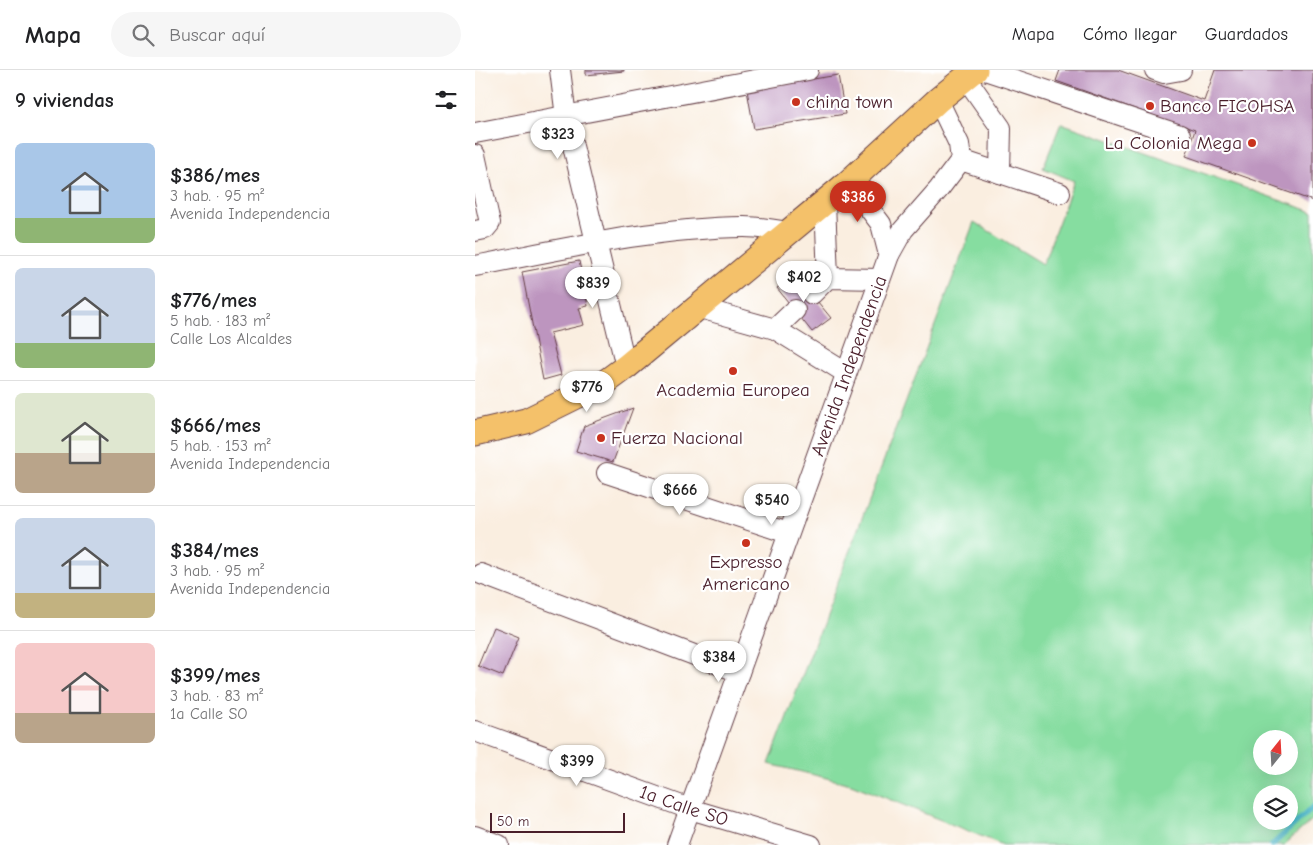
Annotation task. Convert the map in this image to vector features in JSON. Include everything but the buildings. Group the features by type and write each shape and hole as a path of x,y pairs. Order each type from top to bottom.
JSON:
{"main road":[{"path":"475,433 526,421 607,381 700,308 849,182 938,100 975,73"}],"street":[{"path":"560,70 566,117 626,367"},
{"path":"475,133 808,70"},
{"path":"1155,70 1164,73 1181,70"},
{"path":"975,73 1180,135"},
{"path":"975,73 1001,128 1001,174"},
{"path":"938,100 959,144 961,160 1060,193"},
{"path":"475,155 490,223 485,229 475,231"},
{"name":"Avenida Independencia","path":"677,845 889,255 903,230 939,190 961,160"},
{"name":"Avenida Independencia","path":"849,182 881,224 889,255"},
{"path":"825,202 828,278"},
{"path":"475,266 595,242 678,231 745,227 789,232"},
{"path":"812,294 828,278 880,278"},
{"path":"700,308 775,329 846,372"},
{"path":"775,329 795,310"},
{"path":"607,473 788,533"},
{"path":"481,574 739,672"},
{"name":"1a Calle SO","path":"475,731 691,809 811,845"},
{"path":"475,836 499,845"}],"green space":[{"path":"1061,123 1313,212 1313,819 1284,845 1003,845 851,784 769,764 974,222 1043,264 1074,181 1043,168"}],"waterway":[{"path":"1272,845 1313,807"}],"place":[{"name":"china town","path":"796,102"},
{"name":"Banco FICOHSA","path":"1150,106"},
{"name":"La Colonia Mega","path":"1252,143"},
{"name":"Academia Europea","path":"733,371"},
{"name":"Fuerza Nacional","path":"601,438"},
{"name":"Expresso Americano","path":"746,543"}]}
